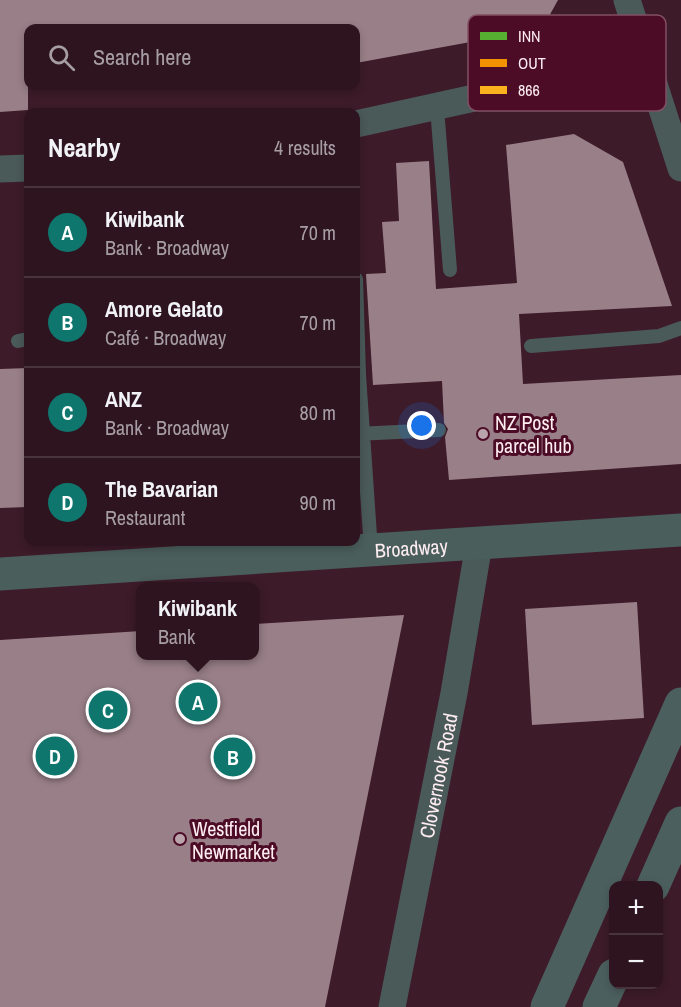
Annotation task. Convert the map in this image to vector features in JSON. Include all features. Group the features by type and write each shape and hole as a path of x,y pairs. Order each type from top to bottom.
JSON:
{"highway":[{"path":"547,1007 681,704"},
{"path":"656,881 681,823"},
{"path":"599,1007 609,986"}],"main road":[{"name":"Broadway","path":"0,574 216,551 371,551 681,530"}],"street":[{"path":"627,0 632,15"},
{"path":"360,123 468,101"},
{"path":"663,111 681,168"},
{"path":"0,169 24,168"},
{"name":"Clovernook Road","path":"392,1007 454,693 479,544"}],"lane":[{"path":"437,108 450,270"},
{"path":"531,346 659,336 681,328"},
{"path":"360,434 439,430"},
{"path":"360,444 371,551"}],"building":[{"path":"0,0 558,0 550,15 468,15 468,43 360,62 360,24 24,24 24,90 28,90 28,108 0,112"},
{"path":"574,134 623,162 672,306 519,314 523,384 681,375 681,464 449,480 445,437 448,429 444,423 442,381 373,385 366,274 386,273 382,222 399,221 396,163 429,161 436,289 517,283 506,145"},
{"path":"24,368 24,507 0,508 0,369"},
{"path":"637,602 644,718 532,725 525,609"},
{"name":"Westfield Newmarket","path":"404,615 325,1007 0,1007 0,640 136,631 136,660 259,660 259,624"}],"place":[{"name":"NZ Post parcel hub","path":"483,434"},
{"name":"Kiwibank","path":"198,702"},
{"name":"ANZ","path":"108,710"},
{"name":"The Bavarian","path":"55,756"},
{"name":"Amore Gelato","path":"233,757"},
{"name":"Westfield Newmarket","path":"180,839"}]}
